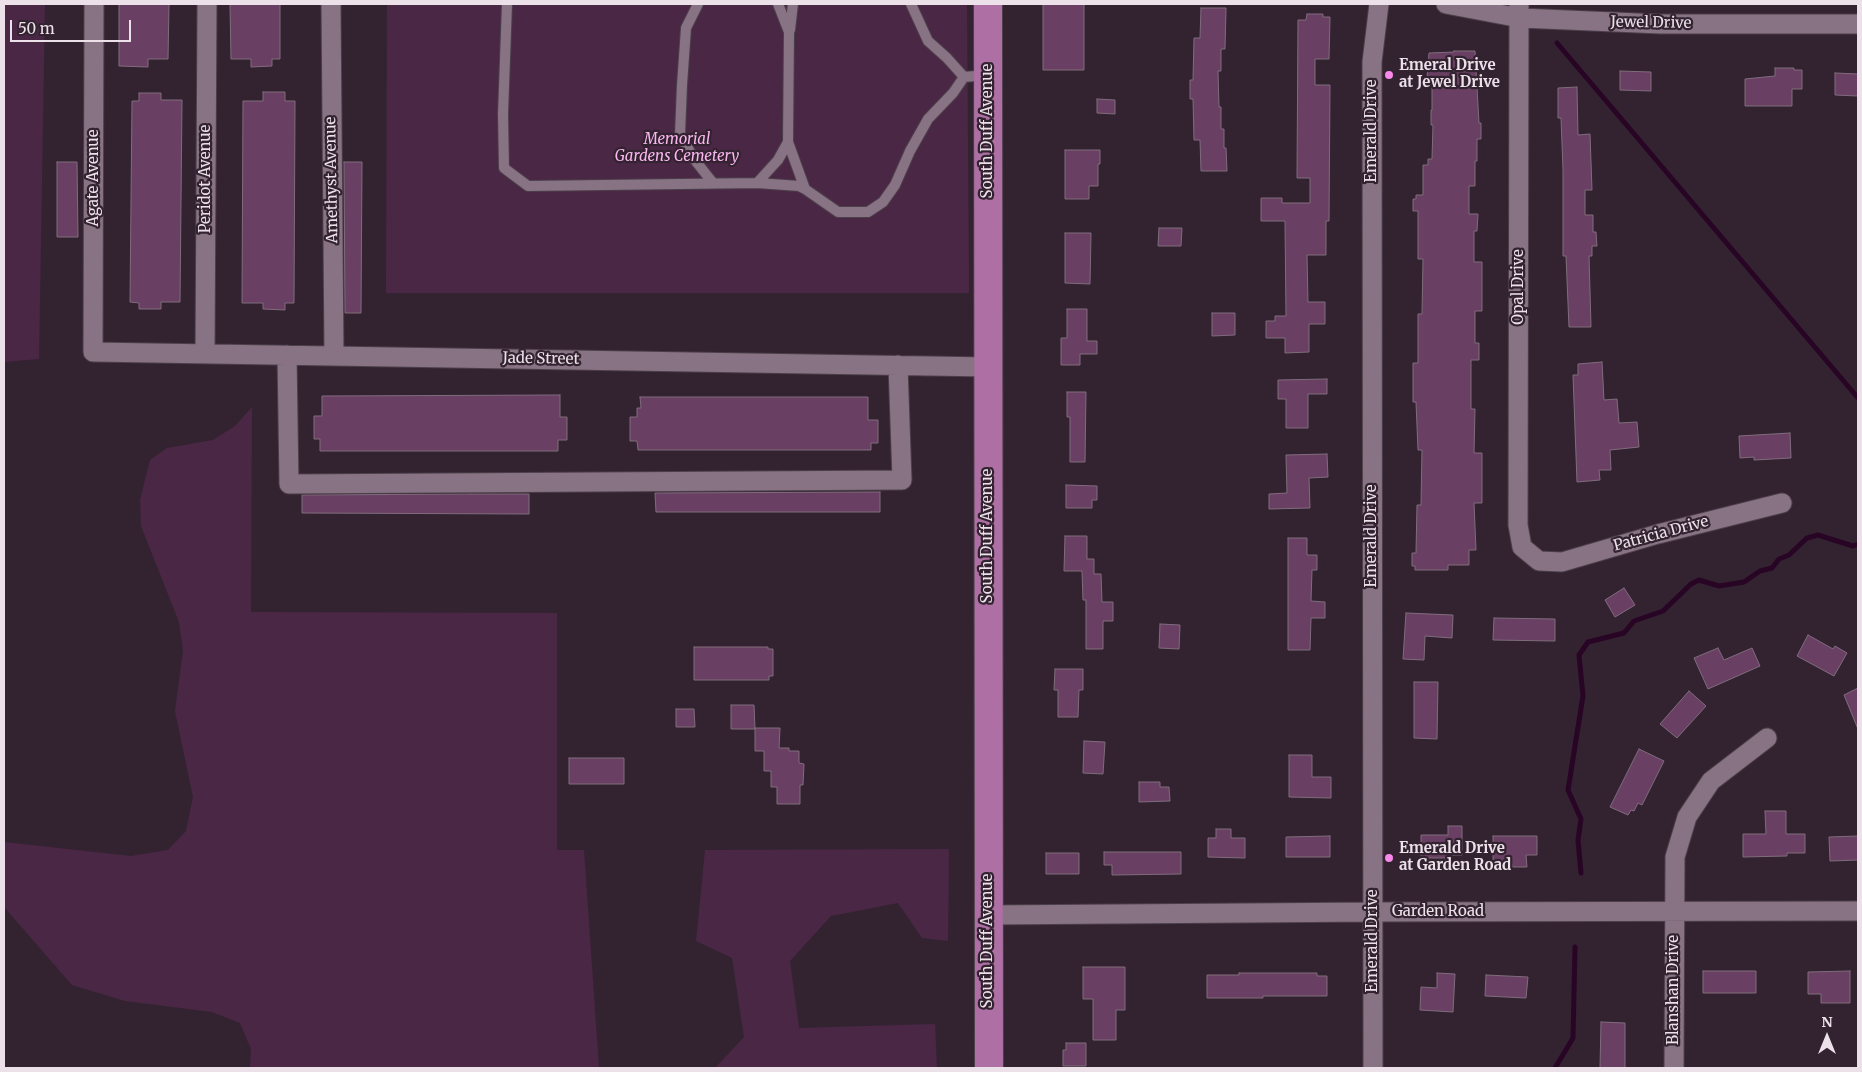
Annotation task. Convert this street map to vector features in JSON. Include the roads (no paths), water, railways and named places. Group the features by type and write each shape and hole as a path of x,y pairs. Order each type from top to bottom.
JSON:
{"main road":[{"name":"South Duff Avenue","path":"988,4 976,76 989,367 989,1068"}],"street":[{"name":"Agate Avenue","path":"93,352 94,4"},
{"name":"Peridot Avenue","path":"205,354 206,4"},
{"name":"Amethyst Avenue","path":"331,4 334,356"},
{"name":"Emerald Drive","path":"1373,1068 1372,62 1379,4"},
{"name":"Jewel Drive","path":"1446,4 1661,24 1858,24"},
{"name":"Opal Drive","path":"1519,11 1518,525 1522,547 1539,561"},
{"name":"Jade Street","path":"93,352 989,367"},
{"path":"287,355 289,484 902,480 898,365"},
{"name":"Patricia Drive","path":"1539,561 1562,562 1658,534 1782,503"},
{"name":"Blanshan Drive","path":"1674,1068 1675,857 1688,817 1711,781 1767,738"},
{"name":"Garden Road","path":"988,915 1858,911"}],"lane":[{"path":"507,4 503,114 504,168 528,186 713,183 799,186 838,212 868,212 884,202 895,185 910,151 928,119 954,93 976,76 947,58 928,42 911,4"},
{"path":"698,4 686,28 680,134 694,159 713,183"},
{"path":"778,4 789,32"},
{"path":"793,4 789,32 788,142 805,189"},
{"path":"756,183 778,160 788,142"}],"waterway":[{"path":"1557,43 1858,398"},
{"path":"1581,873 1578,840 1581,819 1568,790 1583,696 1579,655 1588,642 1624,633 1634,621 1663,611 1691,584 1699,580 1719,586 1744,582 1760,571 1772,568 1779,559 1789,555 1807,538 1818,535 1853,546 1858,544"},
{"path":"1555,1068 1573,1038 1575,947"}],"place":[{"name":"Emeral Drive at Jewel Drive","path":"1389,75"},
{"name":"Emerald Drive at Garden Road","path":"1389,858"}],"park label":[{"name":"Memorial Gardens Cemetery","path":"677,148"}]}
